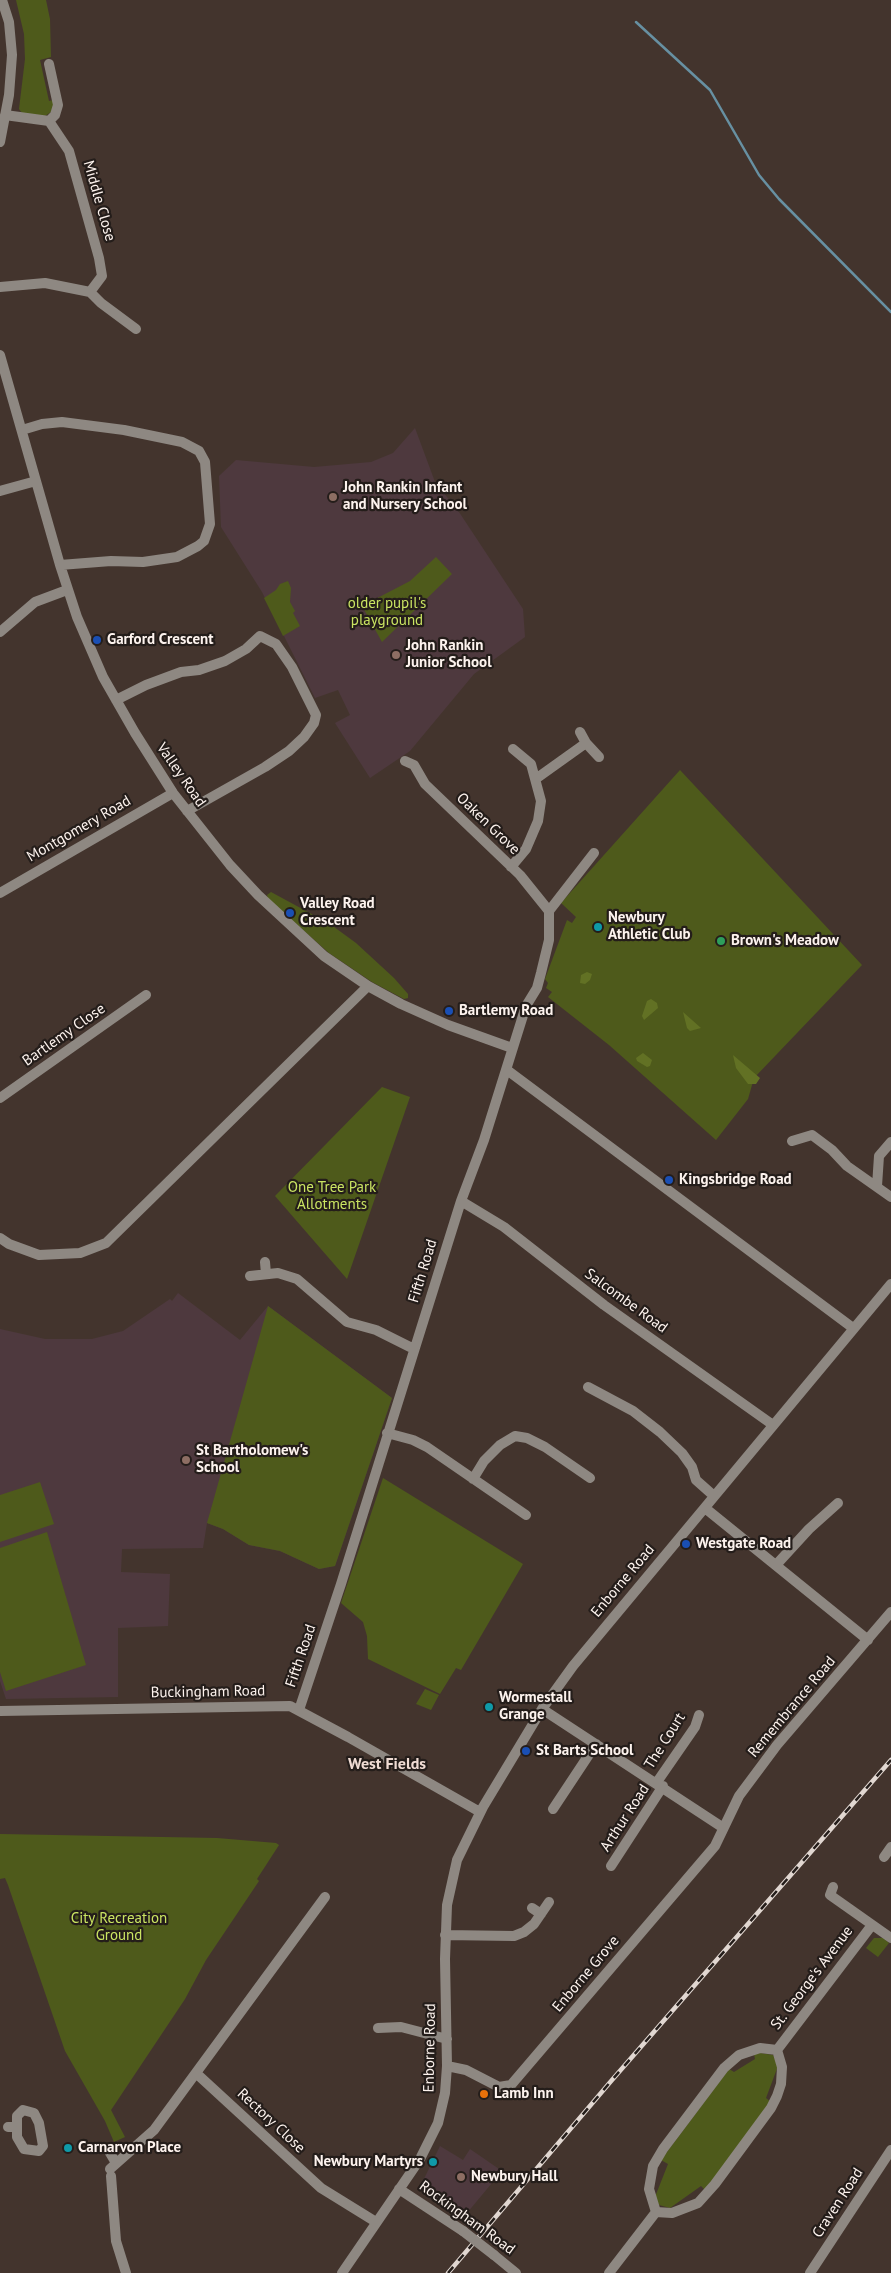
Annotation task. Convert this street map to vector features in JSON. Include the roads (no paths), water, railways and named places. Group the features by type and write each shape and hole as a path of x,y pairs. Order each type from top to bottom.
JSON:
{"street":[{"path":"0,142 12,55 9,22 2,0"},
{"path":"5,115 50,121 55,115 58,105 48,64"},
{"name":"Middle Close","path":"50,121 69,150 99,258 102,276 90,292"},
{"path":"0,287 45,282 90,292 100,303 136,329"},
{"name":"Valley Road","path":"0,355 3,375 22,430 67,590 93,654 116,700 173,793 230,865 276,914 324,956 368,986 431,1018 512,1048"},
{"path":"22,430 42,424 62,422 124,430 182,442 198,451 205,462 210,524 204,541 198,546 177,557 143,562 111,561 60,565"},
{"path":"0,491 36,481"},
{"path":"0,632 35,602 67,590"},
{"path":"116,700 146,685 181,672 199,670 225,660 246,649 260,636 276,644 292,667 316,715 314,723 304,738 265,767 187,811"},
{"path":"580,732 586,743 599,757"},
{"path":"536,778 586,743"},
{"path":"511,867 526,849 538,821 542,801 531,764 513,749"},
{"name":"Oaken Grove","path":"405,762 414,765 425,784 511,867 549,911"},
{"name":"Montgomery Road","path":"0,893 173,793"},
{"path":"549,911 594,853"},
{"name":"Fifth Road","path":"299,1710 342,1584 461,1201 507,1070 526,1006 537,988 542,973 549,940 549,911"},
{"path":"0,1238 9,1244 39,1255 80,1253 106,1243 368,986"},
{"name":"Bartlemy Close","path":"0,1098 146,995"},
{"path":"507,1070 853,1328"},
{"path":"792,1141 812,1134 832,1150 847,1166 891,1197"},
{"path":"877,1186 879,1156 891,1142"},
{"name":"Salcombe Road","path":"461,1201 504,1227 604,1305 773,1425"},
{"path":"265,1262 266,1274"},
{"path":"250,1276 278,1273 297,1279 347,1322 376,1330 414,1349"},
{"name":"Enborne Road","path":"342,2273 427,2148 438,2124 445,2094 447,2066 445,1935 447,1905 454,1870 480,1812 542,1709 599,1634 891,1284"},
{"path":"588,1388 634,1411 660,1432 692,1467 696,1480 714,1496"},
{"path":"388,1433 413,1440 427,1447 526,1515"},
{"path":"473,1479 484,1461 500,1445 515,1436 527,1438 545,1448 590,1478"},
{"path":"776,1565 809,1529 838,1503"},
{"path":"705,1508 868,1640"},
{"name":"Remembrance Road","path":"722,1827 739,1796 778,1745 891,1612"},
{"name":"Buckingham Road","path":"0,1711 290,1706 480,1812"},
{"path":"542,1709 660,1784 722,1827"},
{"name":"The Court","path":"660,1784 695,1727 699,1715"},
{"path":"553,1809 596,1744"},
{"name":"Arthur Road","path":"611,1866 660,1784"},
{"name":"Enborne Grove","path":"447,2066 466,2070 499,2087 511,2085 715,1846 722,1827"},
{"path":"884,1857 891,1847"},
{"path":"834,1887 830,1895 890,1936"},
{"path":"112,2169 154,2130 197,2074 325,1897"},
{"path":"445,1935 514,1936 524,1932 534,1924 549,1902"},
{"path":"532,1908 541,1914"},
{"name":"St. George's Avenue","path":"777,2050 872,1925"},
{"path":"378,2028 401,2027 447,2039"},
{"name":"St. George's Avenue","path":"760,2048 777,2050 782,2067 781,2084 777,2096 771,2108 715,2184 698,2204 672,2213 656,2212 649,2189 650,2178 653,2166 669,2141 724,2068 739,2056 760,2048"},
{"name":"Rectory Close","path":"197,2074 321,2188 373,2226"},
{"name":"Craven Road","path":"810,2273 891,2150"},
{"path":"110,2153 116,2241 126,2273"},
{"name":"Rockingham Road","path":"399,2189 463,2231 516,2273"},
{"path":"609,2273 656,2212"}],"waterway":[{"path":"636,22 710,90 759,175 779,199 891,312"}],"railway":[{"path":"448,2273 612,2080 891,1760"}],"place":[{"name":"John Rankin Infant and Nursery School","path":"333,497"},
{"name":"Garford Crescent","path":"97,640"},
{"name":"John Rankin Junior School","path":"396,655"},
{"name":"Valley Road Crescent","path":"290,913"},
{"name":"Newbury Athletic Club","path":"598,927"},
{"name":"Brown's Meadow","path":"721,941"},
{"name":"Bartlemy Road","path":"449,1011"},
{"name":"Kingsbridge Road","path":"669,1180"},
{"name":"St Bartholomew's School","path":"186,1460"},
{"name":"Westgate Road","path":"686,1544"},
{"name":"Wormestall Grange","path":"489,1707"},
{"name":"St Barts School","path":"526,1751"},
{"name":"Lamb Inn","path":"484,2094"},
{"name":"Carnarvon Place","path":"68,2148"},
{"name":"Newbury Martyrs","path":"433,2162"},
{"name":"Newbury Hall","path":"461,2177"}],"district":[{"name":"West Fields","path":"387,1764"}],"park label":[{"name":"older pupil's playground","path":"387,612"},
{"name":"One Tree Park Allotments","path":"332,1196"},
{"name":"City Recreation Ground","path":"119,1928"}]}
